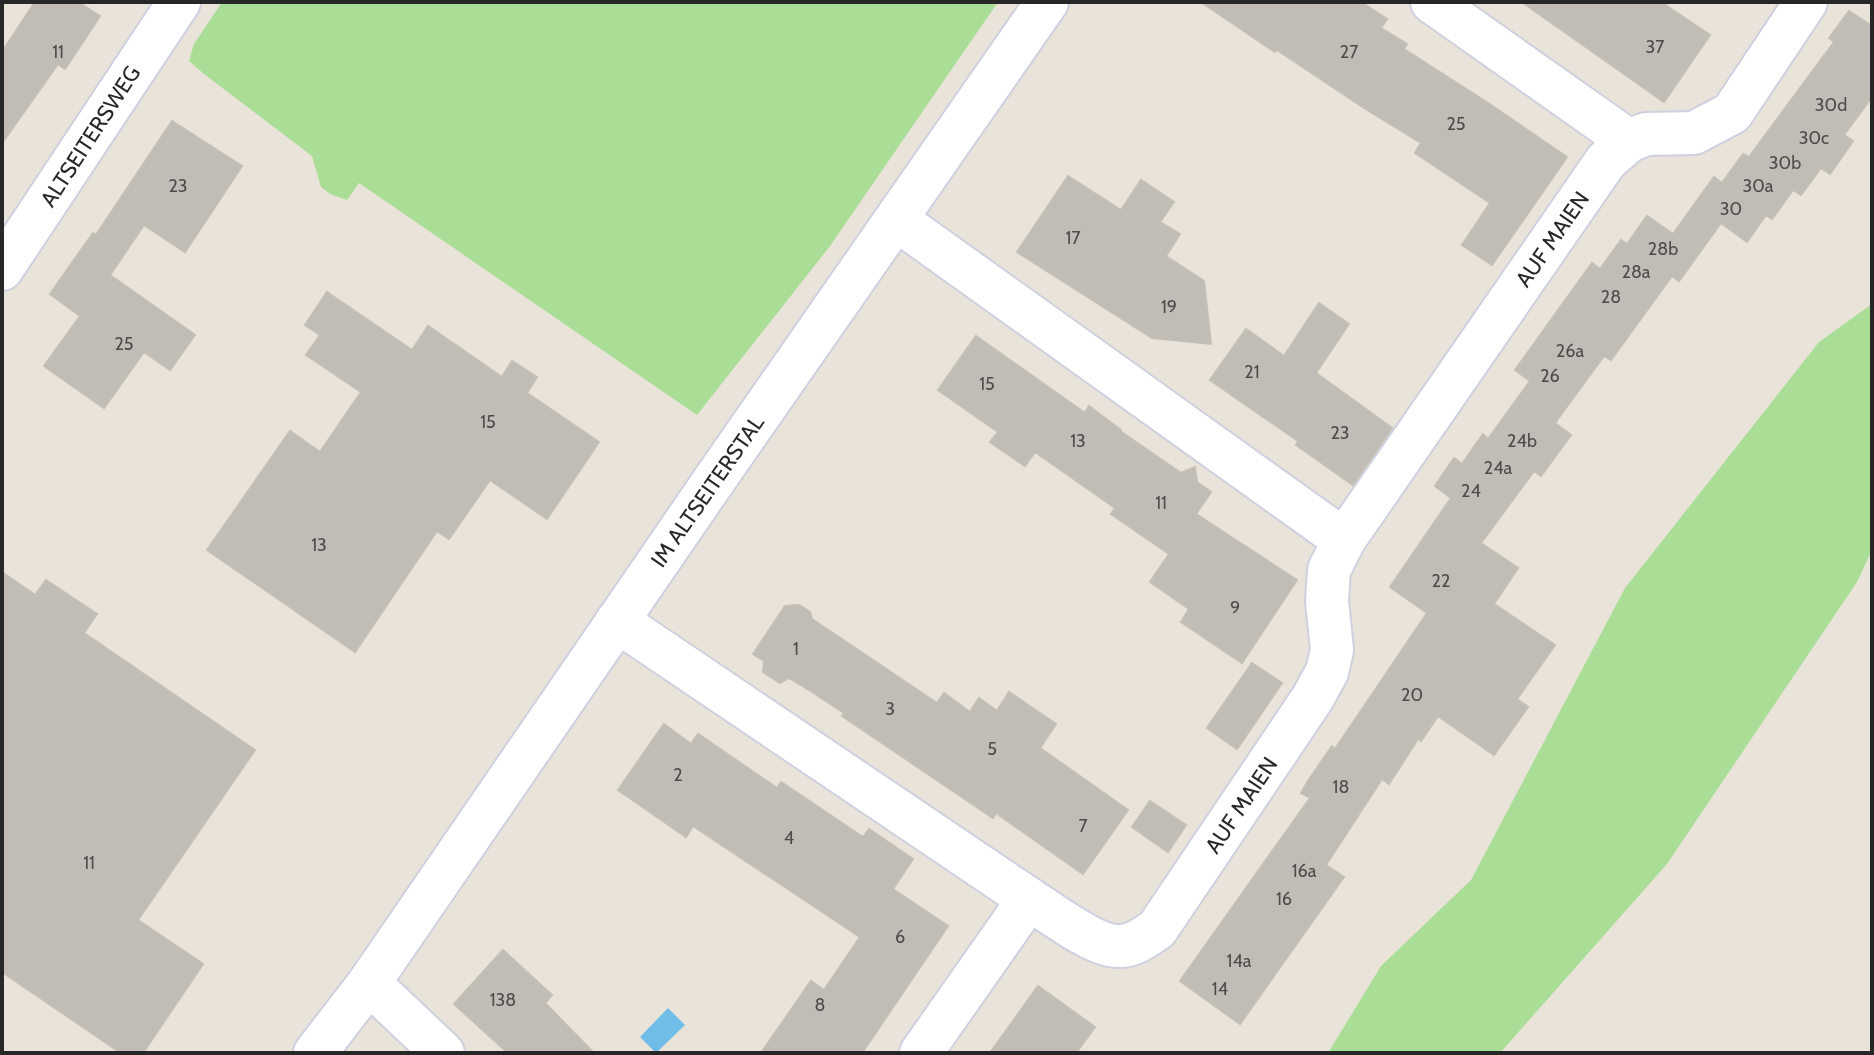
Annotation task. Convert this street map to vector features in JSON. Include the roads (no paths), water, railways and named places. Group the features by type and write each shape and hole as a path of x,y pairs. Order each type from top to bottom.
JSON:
{"street":[{"name":"ALTSEITERSWEG","path":"2,269 179,2"},
{"name":"IM ALTSEITERSTAL","path":"315,1053 369,983 1047,2"},
{"path":"1432,2 1629,141 1646,134 1694,133 1732,113 1806,2"},
{"name":"AUF MAIEN","path":"617,621 1088,937 1116,947 1135,943 1157,929 1327,672 1332,650 1327,601 1329,570 1344,540 1606,161 1629,141"},
{"path":"897,220 1344,540"},
{"path":"921,1053 1029,899"},
{"path":"369,983 443,1053"}],"water":[{"path":"668,1008 685,1025 656,1053 640,1037"}]}
